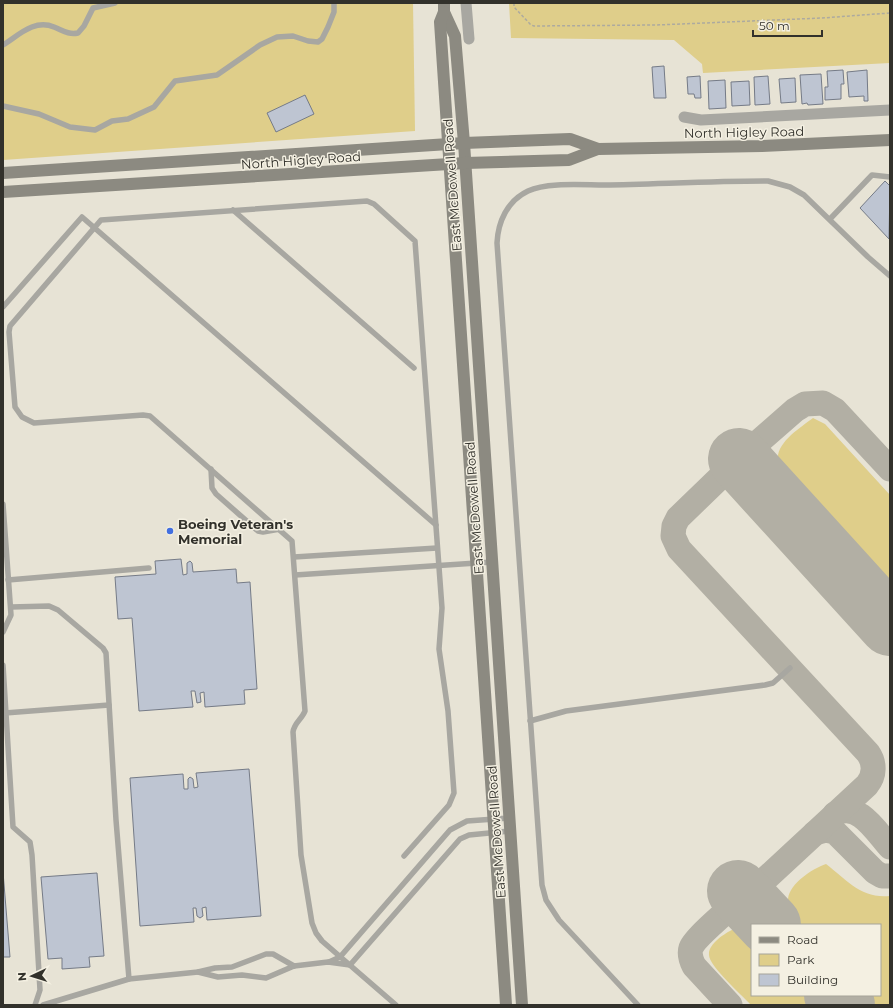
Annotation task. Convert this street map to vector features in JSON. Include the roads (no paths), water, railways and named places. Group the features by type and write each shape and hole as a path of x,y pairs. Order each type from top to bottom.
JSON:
{"main road":[{"name":"East McDowell Road","path":"444,8 455,36 464,143 522,1005"},
{"name":"East McDowell Road","path":"444,8 440,22 448,164 506,1005"},
{"name":"North Higley Road","path":"3,173 464,143 570,139 598,149"},
{"name":"North Higley Road","path":"3,192 465,163 569,160 598,149 762,146 890,140"}],"street":[{"path":"466,3 469,39"},
{"name":"North Higley Road","path":"684,116 701,120 890,110"}],"lane":[{"path":"3,45 27,29 38,25 46,25 70,33 78,33 84,26 93,8 115,3"},
{"path":"3,106 39,114 70,127 87,130 99,129 112,121 128,118 154,107 175,81 217,75 234,62 246,56 260,45 271,39 293,36 308,41 318,42 322,39 328,27 334,12 334,3"},
{"path":"830,219 872,175 890,177"},
{"path":"638,1005 559,920 546,900 540,871 497,243 500,222 505,212 521,195 535,188 768,181 790,187 804,195 868,257 890,276"},
{"path":"396,1005 340,957 316,933 312,923 303,867 293,732 305,711 292,541 150,416 143,415 34,423 26,420 15,408 9,332 10,326 101,220 367,201 374,204 415,241 442,614 439,649 448,711 454,796 449,805 404,856"},
{"path":"233,210 414,368"},
{"path":"3,307 82,217 436,525"},
{"path":"211,469 212,488 216,494 258,531 263,532 280,529"},
{"path":"3,504 11,606 9,622 3,632"},
{"path":"294,557 438,548"},
{"path":"295,575 492,562"},
{"path":"8,580 149,568"},
{"path":"11,606 49,606 58,610 103,648 106,653 116,820 129,979"},
{"path":"3,665 5,717 13,827 30,842 32,855 40,990 35,1005"},
{"path":"530,721 566,711 722,692 764,685 773,683 790,668"},
{"path":"5,717 109,705"},
{"path":"328,962 340,957 447,833 464,822 510,818"},
{"path":"350,965 460,839 469,834 510,831"},
{"path":"43,1005 129,979 198,972 232,966 266,954 273,954 294,966"},
{"path":"198,972 218,977 242,975 266,978 294,966 328,962 350,965"}],"place":[{"name":"Boeing Veteran's Memorial","path":"170,531"}]}
